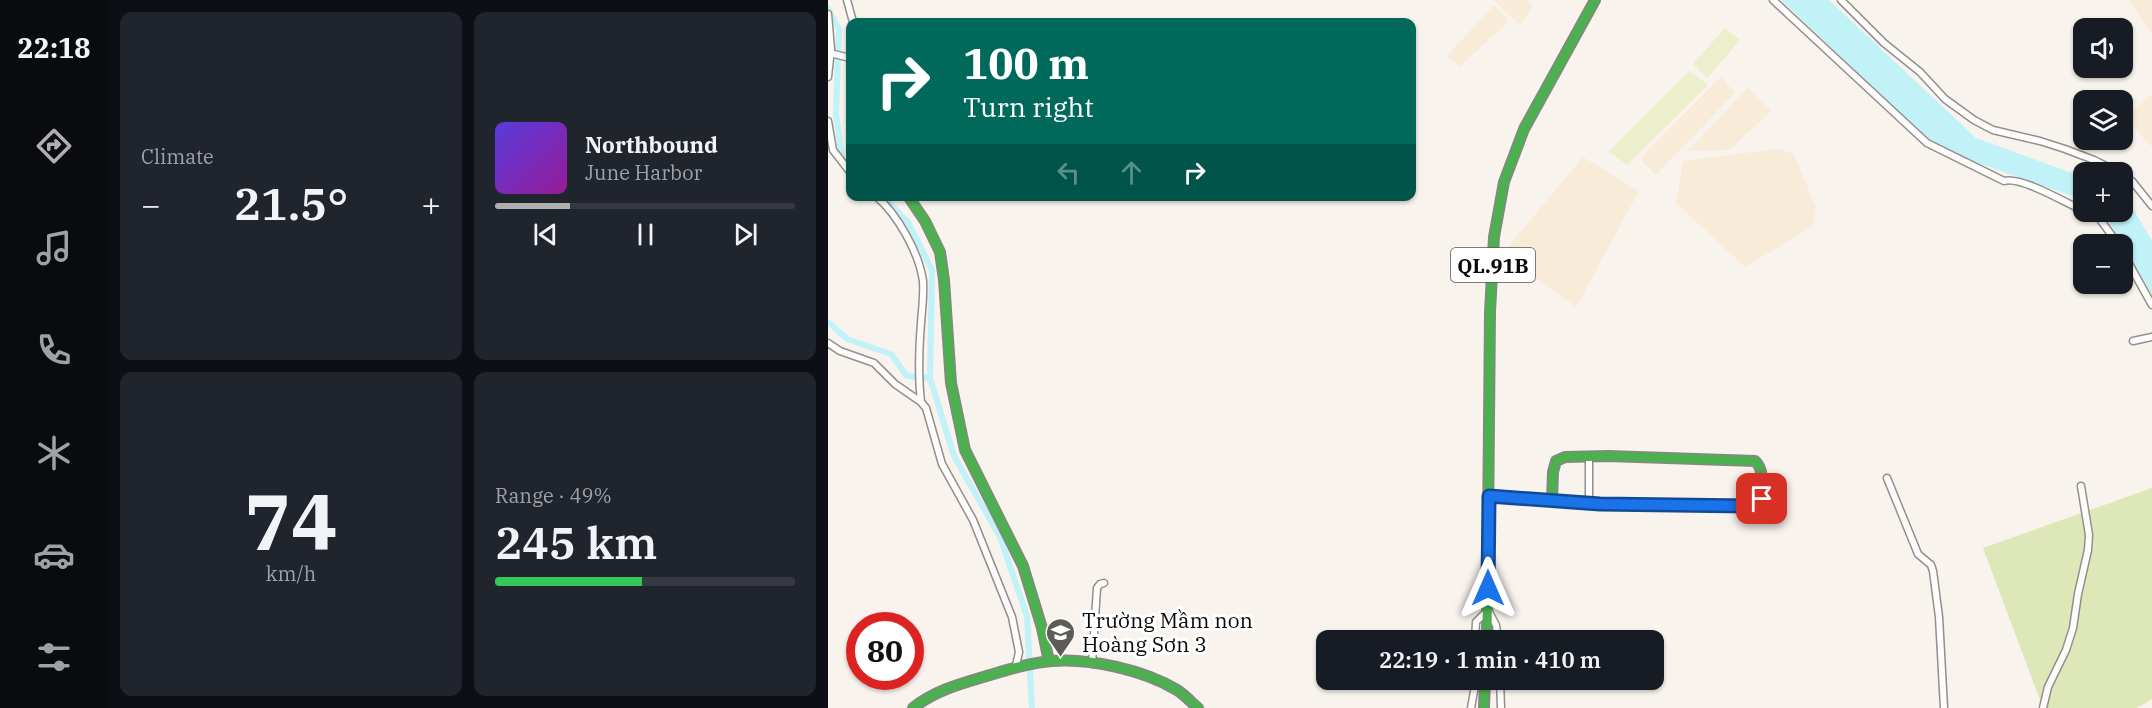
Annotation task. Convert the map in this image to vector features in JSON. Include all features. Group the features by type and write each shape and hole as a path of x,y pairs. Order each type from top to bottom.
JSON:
{"main road":[{"name":"QL.91B","path":"1487,630 1491,302 1494,237 1504,182 1524,129 1595,0"},
{"path":"911,201 925,221 940,252 951,383 965,450 1023,566 1042,628 1049,662"},
{"path":"1489,496 1589,503 1757,506 1761,504 1762,475 1755,461 1565,457 1556,461 1553,472 1552,500"},
{"path":"914,708 923,699 942,689 1018,667 1049,662 1092,664 1131,671 1174,688 1198,708"},
{"path":"1484,708 1485,690"}],"street":[{"path":"847,0 852,18"},
{"path":"1773,0 1927,143 2004,181 2010,180 2026,184 2073,206"},
{"path":"1841,0 1884,43 1920,72 1945,99 1974,120 1993,130 2040,141 2098,162"},
{"path":"828,14 834,54 828,77"},
{"path":"834,54 846,57"},
{"path":"828,121 833,150 846,167"},
{"path":"2133,182 2152,206"},
{"path":"881,201 904,232 922,276 919,376 921,402 928,414 942,464 972,520 1015,627 1019,657 1016,666 1008,670"},
{"path":"2133,271 2152,305"},
{"path":"2133,341 2152,337"},
{"path":"828,343 840,351 874,363 900,388 921,402"},
{"path":"1589,456 1589,503"},
{"path":"1887,478 1918,554 1933,571 1939,617 1944,708"},
{"path":"2043,708 2048,687 2066,650 2073,628 2088,550 2089,535 2081,486"},
{"path":"1092,664 1097,588 1100,584 1104,584"},
{"path":"1476,630 1476,622 1488,610 1497,625 1497,630"},
{"path":"1471,708 1474,690"},
{"path":"1500,690 1501,708"}],"shaded area":[{"path":"1494,0 1527,0 1533,7 1520,25"},
{"path":"2129,0 2152,0 2152,35"},
{"path":"1494,5 1509,21 1459,67 1447,56"},
{"path":"1721,77 1735,93 1656,175 1640,159"},
{"path":"1748,88 1771,111 1729,150 1688,151"},
{"path":"2152,94 2152,147 2133,125 2133,111"},
{"path":"1776,149 1794,154 1816,208 1813,226 1745,267 1676,203 1683,161"},
{"path":"1583,157 1639,191 1576,307 1502,254"}],"green space":[{"path":"1725,28 1740,40 1707,78 1693,64"},
{"path":"1689,71 1708,85 1627,165 1609,151"},
{"path":"2152,488 2152,699 2137,708 2043,708 1983,548"}],"water":[{"path":"1781,0 1829,0 1976,138 2073,173 2073,196 1961,159 1926,137"},
{"path":"2133,209 2152,241 2152,294 2133,262 2133,234 2116,234 2109,222 2133,222"}],"waterway":[{"path":"828,9 839,29 836,114 842,158 846,162"},
{"path":"887,201 908,222 932,270 930,378 954,456 1000,537 1027,616 1032,708"},
{"path":"828,322 847,339 891,354 907,376 930,378"}],"traffic: fast":[{"path":"1487,630 1490,312 1494,237 1504,182 1524,129 1595,0"},
{"path":"911,201 925,221 940,252 951,383 965,450 1023,566 1042,628 1048,657 1052,661"},
{"path":"1489,496 1600,504 1757,506 1761,504 1762,475 1755,461 1608,456 1565,457 1556,461 1553,472 1552,500"},
{"path":"913,708 937,693 954,686 1016,668 1052,661 1083,661 1133,671 1177,690 1198,708"},
{"path":"1484,708 1485,690"}],"place":[{"name":"Trường Mầm non Hoàng Sơn 3","path":"1061,658"}],"route":[{"path":"1488,588 1489,496 1600,504 1748,506 1757,506 1761,504 1762,499"}]}
